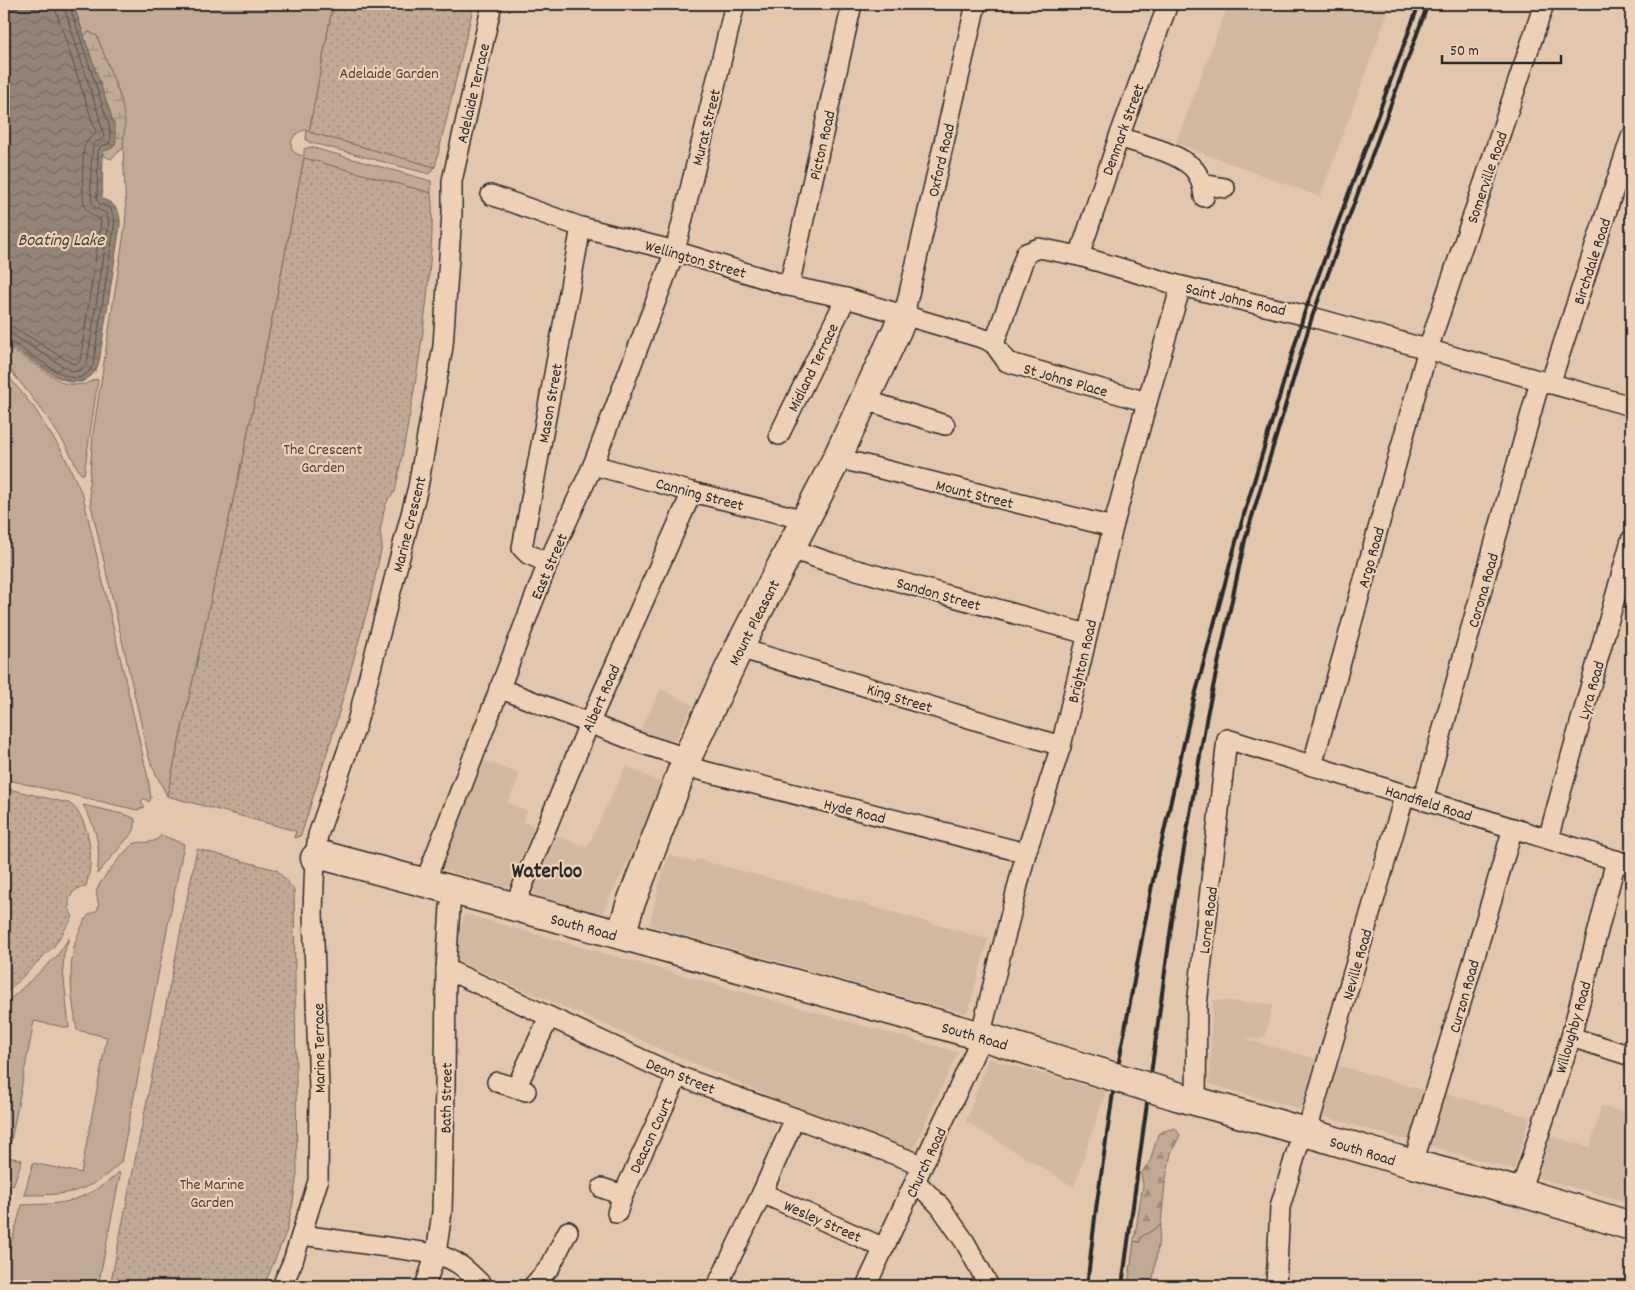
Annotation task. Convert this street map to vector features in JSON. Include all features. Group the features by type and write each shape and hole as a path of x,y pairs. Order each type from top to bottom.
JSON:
{"street":[{"name":"Adelaide Terrace","path":"452,181 492,4"},
{"name":"Murat Street","path":"675,251 735,4"},
{"name":"Picton Road","path":"789,286 852,4"},
{"name":"Oxford Road","path":"904,315 976,4"},
{"name":"Denmark Street","path":"1078,256 1168,4"},
{"name":"Somerville Road","path":"1428,349 1544,4"},
{"path":"1119,137 1168,153 1192,167 1203,191 1225,188"},
{"name":"Birchdale Road","path":"1545,382 1631,137"},
{"name":"Marine Crescent","path":"315,858 323,817 356,726 418,487 443,346 452,214 452,181"},
{"name":"Wellington Street","path":"491,195 581,227 675,251 789,286 846,298 904,315"},
{"name":"Mason Street","path":"548,563 528,554 522,548 581,227"},
{"name":"Saint Johns Road","path":"994,344 1026,253 1039,248 1078,256 1181,286 1282,308 1631,406"},
{"name":"East Street","path":"425,882 548,563 594,465 675,251"},
{"name":"Brighton Road","path":"980,1036 1026,853 1061,746 1113,527 1181,286"},
{"name":"Midland Terrace","path":"779,435 846,298"},
{"path":"904,315 985,339 994,344"},
{"name":"Mount Pleasant","path":"621,936 634,896 685,762 739,648 837,458 904,315"},
{"name":"St Johns Place","path":"994,344 1007,362 1147,402"},
{"name":"Argo Road","path":"1312,766 1428,349"},
{"name":"Corona Road","path":"1423,800 1545,382"},
{"path":"865,400 945,425"},
{"name":"Mount Street","path":"837,458 1113,527"},
{"name":"Canning Street","path":"594,465 692,492 806,520"},
{"name":"Albert Road","path":"514,907 589,724 692,492"},
{"name":"Lyra Road","path":"1548,839 1631,540"},
{"name":"Sandon Street","path":"791,549 832,563 1087,634"},
{"name":"King Street","path":"739,648 1061,746"},
{"name":"Hyde Road","path":"499,688 685,762 1026,853"},
{"name":"Handfield Road","path":"1228,739 1623,863"},
{"name":"Lorne Road","path":"1186,1098 1228,739"},
{"name":"Neville Road","path":"1276,1286 1280,1207 1300,1140 1309,1124 1405,794"},
{"name":"Curzon Road","path":"1413,1164 1513,828"},
{"name":"South Road","path":"315,858 325,856 425,882 980,1036 1186,1098 1413,1164 1520,1192 1631,1226"},
{"name":"Marine Terrace","path":"282,1286 302,1235 318,1181 319,1090 313,912 315,858"},
{"name":"Willoughby Road","path":"1520,1192 1571,1037 1623,863"},
{"name":"Bath Street","path":"425,1286 436,1254 442,1212 446,970 450,907"},
{"name":"Dean Street","path":"446,970 678,1076 795,1118 919,1173"},
{"path":"497,1082 522,1090 549,1016"},
{"name":"Church Road","path":"866,1286 961,1084 980,1036"},
{"path":"1571,1037 1631,1056"},
{"name":"Deacon Court","path":"602,1188 620,1204 678,1076"},
{"path":"717,1286 762,1193 795,1118"},
{"path":"919,1173 965,1242 989,1286"},
{"name":"Wesley Street","path":"762,1193 884,1248"},
{"path":"533,1286 550,1267 568,1231"},
{"path":"302,1235 436,1254 452,1259 466,1269 483,1286"}],"shaded area":[{"path":"1228,4 1391,4 1320,197 1176,143"},
{"path":"661,689 693,705 675,740 670,742 639,732"},
{"path":"483,760 520,774 508,803 527,811 523,822 534,826 509,888 441,869"},
{"path":"626,766 662,783 654,808 603,912 599,913 535,895 532,888 554,835 587,847"},
{"path":"669,855 694,862 696,859 796,885 988,939 968,1011 965,1013 890,993 649,925 657,890"},
{"path":"464,914 958,1052 910,1157 453,959"},
{"path":"1213,1000 1273,1004 1265,1036 1259,1040 1249,1038 1248,1040 1317,1059 1303,1107 1299,1109 1209,1084"},
{"path":"988,1059 1106,1091 1074,1187 966,1122"},
{"path":"1337,1065 1423,1090 1409,1141 1322,1116"},
{"path":"1445,1093 1530,1117 1514,1170 1430,1146"},
{"path":"1601,1106 1631,1114 1631,1203 1538,1178 1550,1136 1590,1147"}],"green space":[{"path":"73,4 333,4 309,132 435,167 429,174 309,142 306,139 307,130 301,131 293,138 291,147 298,154 304,156 304,149 310,147 431,181 431,193 304,158 239,474 167,796 148,754 91,505 89,485 93,433 125,226 124,121 121,99 97,36 89,32 84,35"},
{"name":"Adelaide Garden","path":"333,4 474,4 435,167 309,132"},
{"path":"89,32 97,36 121,99 125,121 123,148 111,159 103,153 84,35"},
{"name":"The Crescent Garden","path":"304,158 431,193 432,224 423,330 395,492 385,506 380,531 382,546 370,600 334,730 302,832 300,836 294,838 296,831 167,796 239,474"},
{"path":"4,345 63,383 75,385 98,380 84,474 81,474 79,471 66,446 45,414 4,362"},
{"path":"4,371 35,409 62,451 83,496 148,778 151,798 149,802 144,798 141,802 145,807 137,810 4,779"},
{"path":"4,788 68,803 76,809 87,834 90,868 86,886 76,890 70,897 69,907 73,917 54,946 4,995"},
{"path":"83,805 127,815 135,819 133,832 97,874 97,838 92,822"},
{"path":"161,835 184,844 121,1162 109,1173 87,1187 65,1193 24,1195 33,1163 81,1173 107,1037 77,1030 71,976 74,949 85,920 98,908 97,890 107,873 133,844 152,842"},
{"name":"The Marine Garden","path":"197,849 277,870 294,890 297,1173 293,1202 287,1230 264,1286 110,1286"},
{"path":"69,938 64,954 63,969 69,1028 34,1021 8,1157 22,1160 13,1186 4,1182 4,1005 57,956"},
{"path":"1175,1128 1180,1135 1171,1153 1165,1183 1161,1225 1141,1237 1140,1242 1134,1241 1143,1185 1141,1174 1151,1159 1158,1134"},
{"path":"119,1172 120,1175 98,1286 4,1286 4,1269 22,1205 57,1203 75,1199 103,1185"},
{"path":"1161,1225 1152,1286 1128,1286 1134,1241 1139,1242 1140,1237"}],"water":[{"name":"Boating Lake","path":"4,4 73,4 114,124 116,142 112,148 103,151 102,199 111,203 117,209 120,216 120,226 99,362 91,376 82,382 70,382 57,377 4,343"}],"railway":[{"path":"1087,1286 1113,1093 1152,885 1193,703 1237,538 1304,314 1419,4"},
{"path":"1122,1286 1173,913 1207,715 1245,540 1312,317 1428,4"}],"district":[{"name":"Waterloo","path":"547,870"}]}
